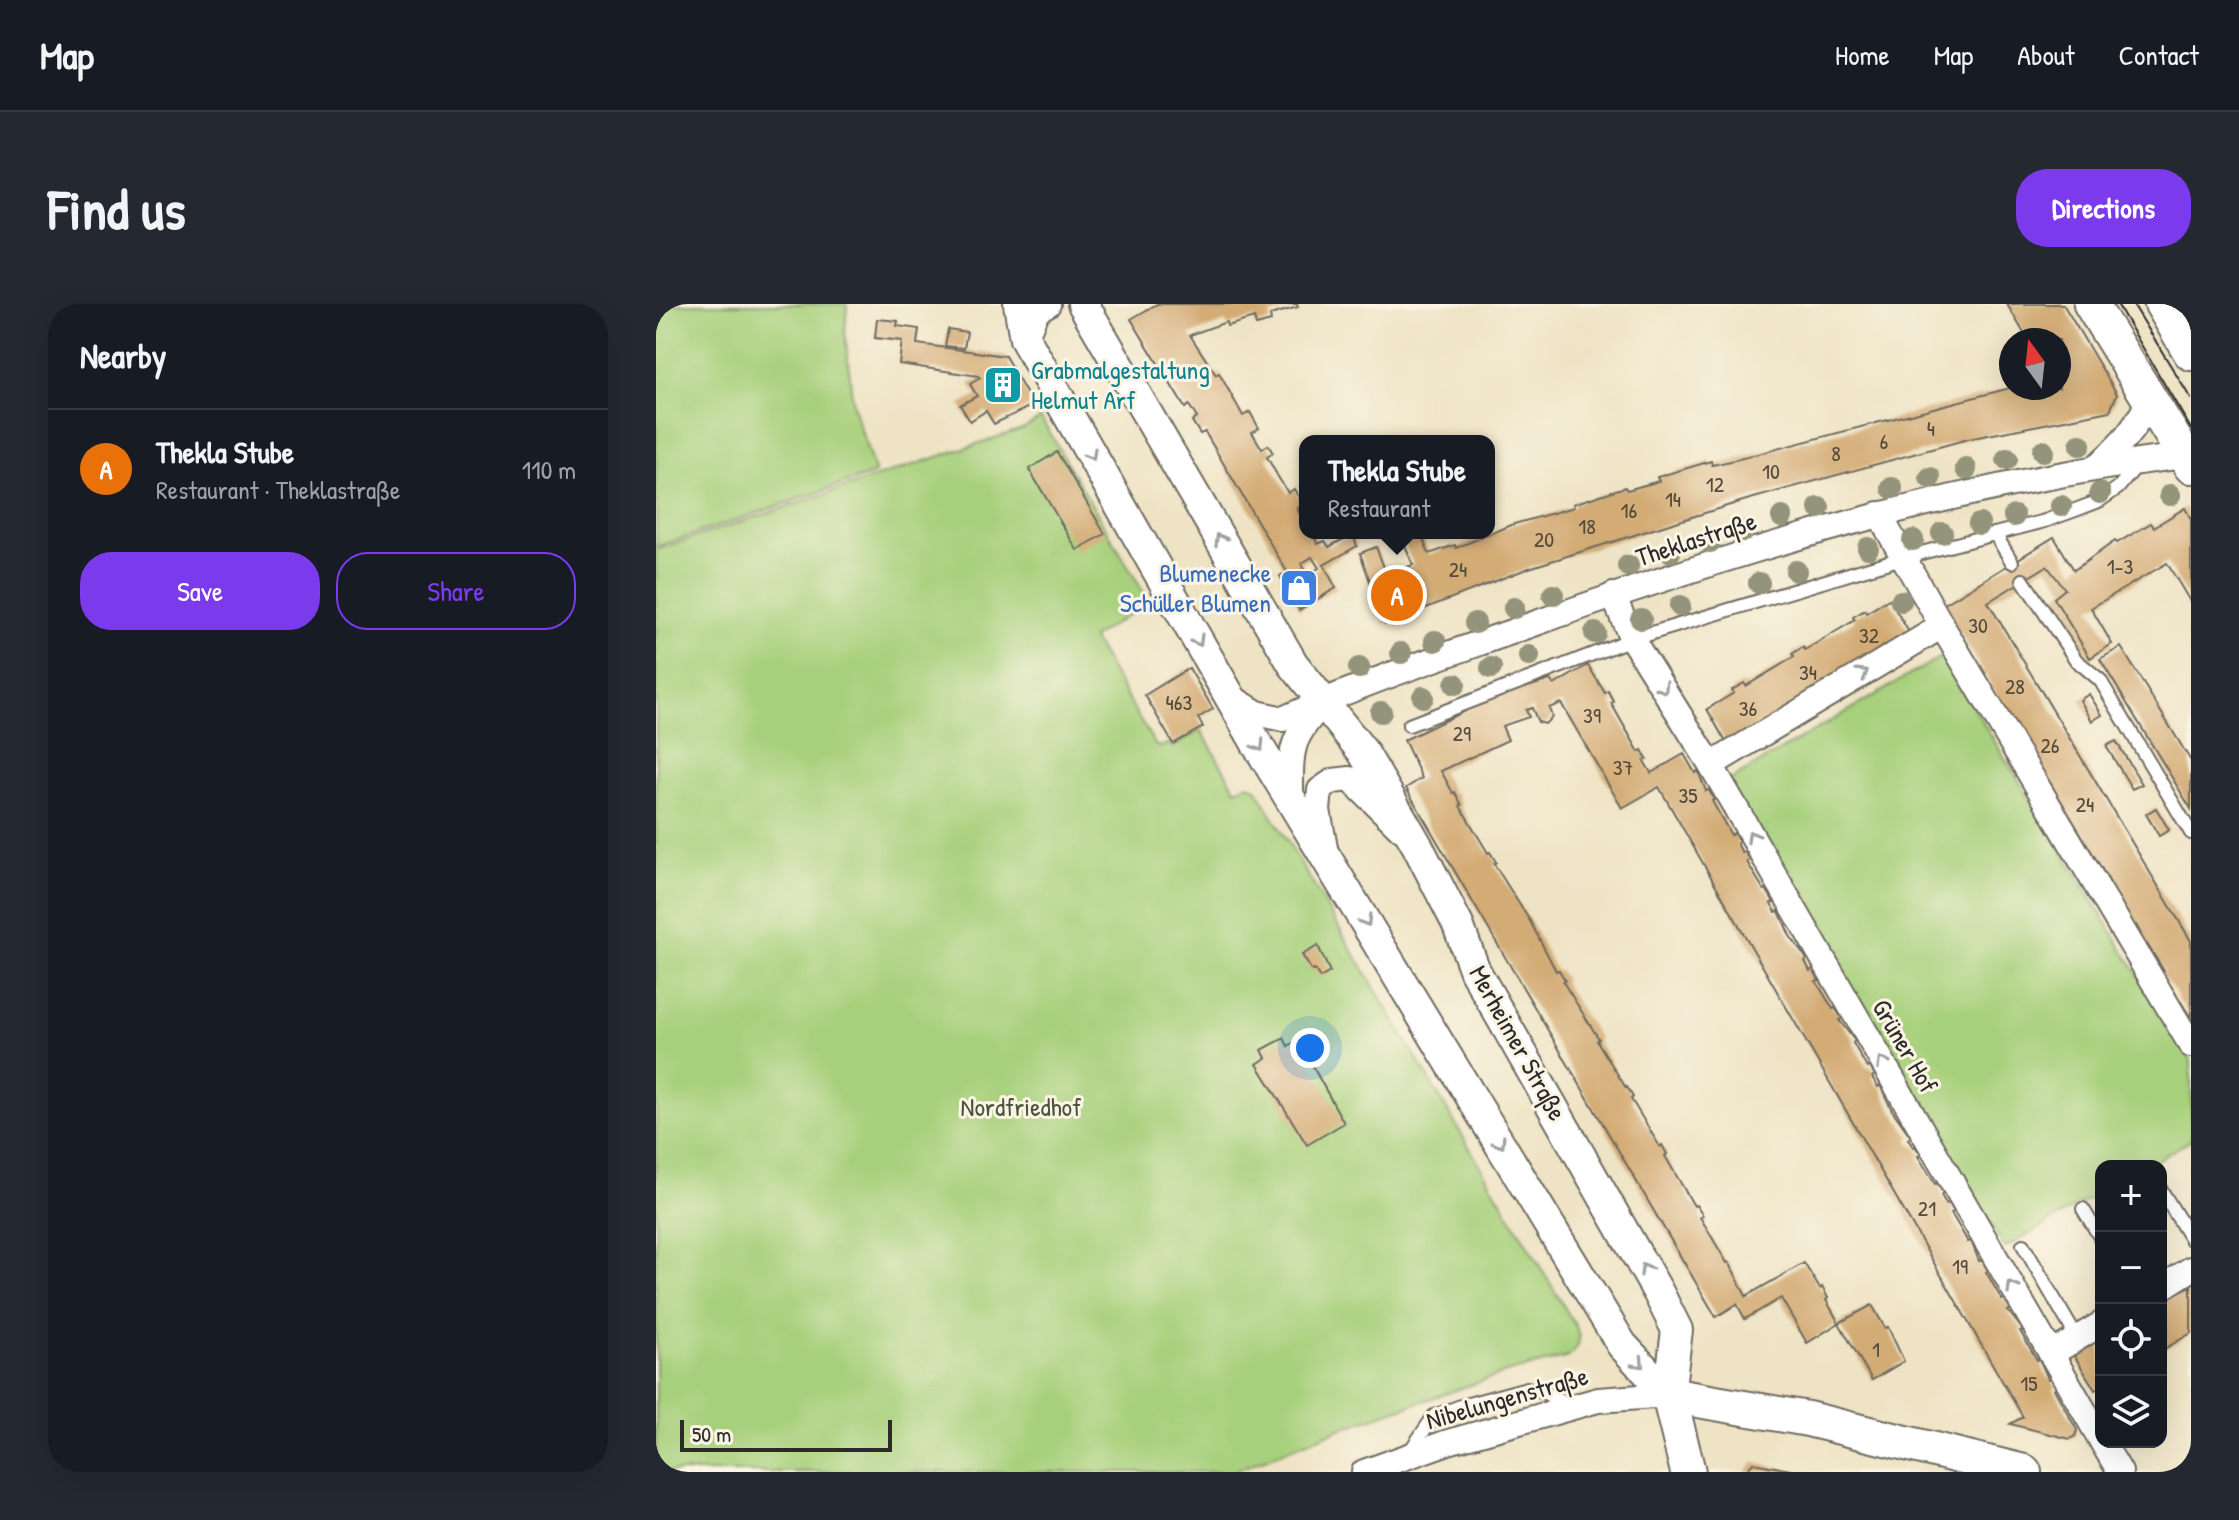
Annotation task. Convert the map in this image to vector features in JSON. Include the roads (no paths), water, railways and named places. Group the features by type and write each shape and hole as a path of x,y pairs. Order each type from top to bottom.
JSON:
{"main road":[{"path":"2091,304 2188,461"},
{"path":"2162,304 2191,353"},
{"path":"1669,1395 1808,1419 2024,1472"},
{"name":"Merheimer Straße","path":"1669,1395 1688,1472"}],"street":[{"name":"Merheimer Straße","path":"1019,304 1025,339 1229,695 1622,1345 1669,1395"},
{"path":"1025,339 1037,310 1048,304"},
{"name":"Merheimer Straße","path":"1091,308 1293,664 1363,752 1417,845 1458,925 1475,971 1658,1292 1677,1330 1669,1395"},
{"path":"2096,467 2129,436 2141,420 2149,399"},
{"name":"Theklastraße","path":"1324,702 1613,595 1763,546 1879,514 2096,467 2140,461 2188,461"},
{"path":"1879,514 1902,558 2191,1045"},
{"name":"Grüner Hof","path":"1613,595 1632,639 1711,765 2095,1429"},
{"path":"1711,765 1942,626"},
{"path":"1229,695 1257,713 1283,719 1324,702"},
{"path":"1291,795 1291,754 1299,729 1324,702"},
{"path":"1326,854 1318,810 1320,790 1333,781 1350,779 1417,845"},
{"path":"2167,1284 2191,1269"},
{"path":"2051,1354 2095,1328"},
{"name":"Nibelungenstraße","path":"1364,1472 1408,1455 1598,1400 1669,1395"},
{"name":"Grüner Hof","path":"2106,1448 2120,1472"}],"lane":[{"path":"1409,725 1632,639 1902,558 2045,521 2099,501 2118,488 2140,461"},
{"path":"1995,534 2012,562"},
{"path":"2023,580 2076,660 2100,680 2191,833"},
{"path":"2167,1200 2191,1239"},
{"path":"2083,1209 2097,1232"},
{"path":"2023,1245 2077,1338"}],"tram line":[{"path":"2117,304 2191,429"},
{"path":"2133,304 2191,399"}],"place":[{"name":"Grabmalgestaltung Helmut Arf","path":"1003,385"},
{"name":"Blumenecke Schüller Blumen","path":"1299,588"},
{"name":"Thekla Stube","path":"1397,595"}],"park label":[{"name":"Nordfriedhof","path":"1021,1107"}]}
